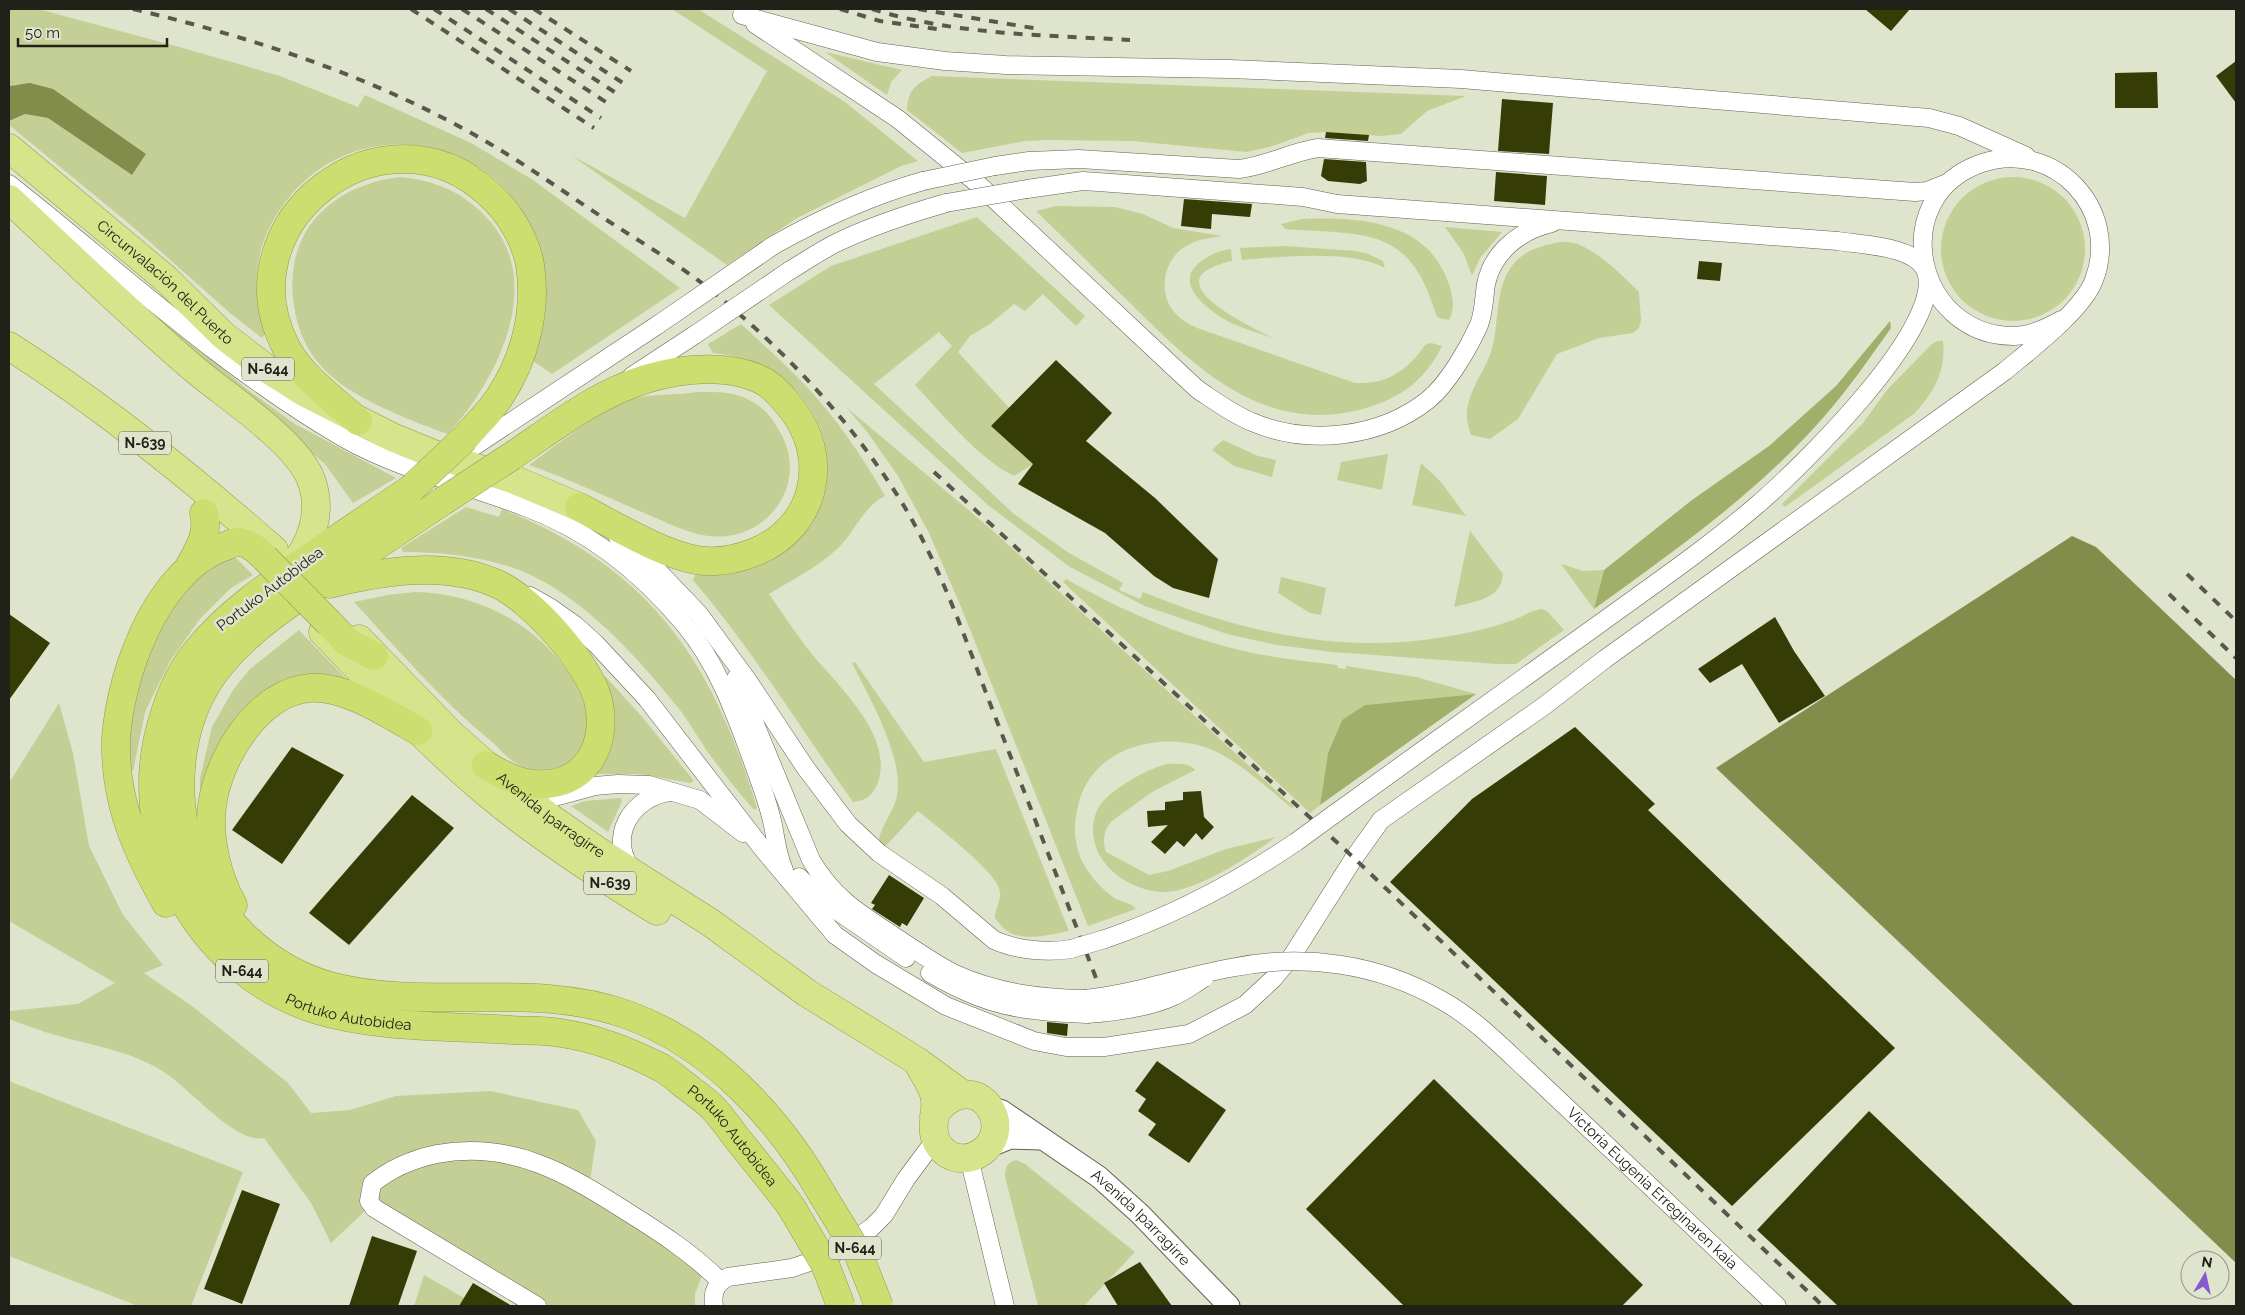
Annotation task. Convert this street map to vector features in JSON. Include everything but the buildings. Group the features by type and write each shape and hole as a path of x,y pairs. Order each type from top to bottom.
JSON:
{"highway":[{"name":"Circunvalación del Puerto","path":"9,148 166,279 224,336 266,368 302,391 358,420 431,453 516,480 579,507"},
{"name":"Portuko Autobidea","path":"358,420 310,379 287,350 274,314 272,286 274,263 281,242 300,207 325,184 361,166 389,159 414,159 446,167 459,172 483,188 509,217 522,240 529,262 532,287 531,310 521,354 499,399 470,442 411,489 270,561 223,623 192,656 173,691 163,717 155,752 153,802 156,832 167,868 180,897 193,919 220,951 237,967 289,999 342,1016 373,1021 561,1033 614,1047 665,1069 711,1106 790,1205 824,1264 841,1306"},
{"name":"N-644","path":"9,199 193,368 285,444 304,465 314,488 315,522 307,546 299,559 270,561"},
{"name":"N-639","path":"9,346 38,364 191,478 270,561"},
{"name":"N-639","path":"9,366 171,486 238,542"},
{"name":"Portuko Autobidea","path":"579,507 672,554 696,561 721,561 746,556 773,544 786,533 804,510 814,477 813,452 805,426 775,390 751,376 714,370 665,374 627,386 591,402 312,588 269,618 232,651 219,667 194,713 185,744 181,767 180,794 183,827 193,860 206,888 221,911 240,934 277,962 327,985 351,991 381,995 530,998 578,1002 628,1015 667,1034 705,1058 741,1088 778,1129 806,1165 858,1253 879,1306"},
{"path":"204,513 207,524 203,542 187,570 153,614 136,650 124,696 116,738 118,774 126,819 142,862 167,905 189,931 237,967"},
{"path":"187,570 216,549 238,542 249,544 270,561 330,623"},
{"path":"312,588 368,575 401,572 455,573 496,583 527,604 573,654 590,679 598,700 601,721 599,737 588,765 574,776 557,782 534,784 502,775 486,766"},
{"name":"N-639","path":"330,623 426,737 488,794 565,853 612,884 710,941 807,992"},
{"name":"Avenida Iparragirre","path":"330,623 347,642 374,656 444,728 486,766 532,803 640,878 711,923 807,992 917,1061 962,1094"},
{"path":"277,962 243,923 231,902 215,855 212,806 225,763 243,733 255,718 280,696 293,690 312,688 335,691 360,700 426,737 509,798 532,803"},
{"path":"917,1061 935,1098 935,1128 941,1148 959,1158 979,1153 994,1138 996,1128 995,1117 990,1107 977,1097 962,1094 944,1102 935,1128"}],"street":[{"path":"496,583 507,586 551,608 575,625 596,644 647,698 762,848 835,935 912,987 946,1006 1034,1040 1059,1046 1122,1045 1189,1034 1244,1005 1261,992 1292,956 1381,820 1544,706 1605,659 2005,371 2034,347 2077,306 2094,280 2100,256 2099,232 2092,209 2079,188 2061,172 1959,126 1929,118 1461,78 1006,65 945,61 877,52 737,12"},
{"path":"737,12 898,119 977,183 1178,373 1234,414 1271,429 1311,435 1351,433 1371,429 1390,422 1429,399 1446,379 1479,324 1487,282 1495,261 1515,239 1540,226 1560,221"},
{"path":"470,442 658,324 774,244 821,218 861,201 923,181 995,166 1029,161 1079,160 1239,169 1318,148 1915,192 1926,191 1950,182"},
{"path":"2039,162 2016,158 1994,159 1970,167 1950,182 1937,197 1928,214 1923,233 1922,253 1926,272 1936,294 1951,312 1972,326 1993,334 2024,334 2040,331 2061,320"},
{"path":"579,507 656,569 680,593 714,633 820,788 865,842 942,896 994,940 1004,944 1046,950 1071,949 1105,939 1240,879 1296,842 1722,534 1758,505 1827,436 1895,357 1916,324 1924,301 1926,272 1912,256 1901,252 1838,241 1337,204 1303,196 1084,181 946,203 892,219 862,231 834,244 789,271 591,402"},
{"path":"9,184 203,341 282,399 324,426 369,451 407,467 511,502 554,519 607,550 629,568 656,593 686,626 713,666 738,719 771,816 779,856 787,877"},
{"path":"714,633 752,715 811,860 819,874 839,898 861,915 928,958 968,979 1025,995 1086,1007"},
{"path":"532,803 595,786 618,784 649,785 680,793 711,807 762,848"},
{"path":"640,878 627,862 623,850 623,834 629,817 633,810 649,798 664,793 680,793"},
{"path":"736,813 823,901 848,920 947,983 988,1002 1003,1006 1039,1012 1086,1007"},
{"name":"Victoria Eugenia Erreginaren kaia","path":"1086,1007 1102,997 1263,962 1300,960 1337,964 1384,975 1418,988 1444,1002 1478,1026 1777,1306"},
{"name":"Avenida Iparragirre","path":"990,1107 1002,1111 1100,1177 1140,1214 1229,1306"},
{"path":"714,1306 712,1298 720,1281 736,1274 792,1268 833,1254 871,1228 884,1215 935,1128"},
{"path":"1005,1306 979,1153 1010,1138 1042,1139"},
{"path":"537,1306 374,1208 369,1201 372,1184 386,1173 408,1162 455,1151 500,1152 527,1159 554,1169 652,1227 704,1264 720,1281"}],"shaded area":[{"path":"9,9 38,9 172,45 280,76 358,107 365,95 471,143 533,180 680,288 552,374 533,361 544,315 546,280 544,268 529,223 504,187 470,162 431,148 390,145 349,154 311,176 279,211 264,240 257,270 258,302 265,334 262,338 230,313 132,226 9,125 9,121 25,114 48,118 132,175 146,154 16,84 9,86"},
{"path":"672,9 698,9 845,102 918,161 901,166 797,218 727,265 571,155 685,218 767,71"},
{"path":"825,52 902,70 891,82 887,95"},
{"path":"932,76 1466,96 1427,111 1401,134 1381,136 1326,132 1308,133 1273,146 1247,152 1132,141 1047,140 1025,141 962,153 907,110 911,93 921,82"},
{"path":"30,83 53,89 146,154 132,175 48,118 25,114 9,121 9,86"},
{"path":"400,177 434,184 454,192 473,205 482,213 502,239 512,267 514,297 509,327 499,357 467,411 448,434 417,423 367,400 338,382 313,356 303,338 294,309 293,273 297,251 306,231 319,214 335,200 354,189"},
{"path":"2013,177 2041,182 2064,198 2080,221 2085,249 2080,277 2064,300 2041,316 2013,321 1985,316 1962,300 1946,277 1941,249 1946,221 1962,198 1985,182"},
{"path":"1056,206 1115,207 1143,214 1173,228 1222,236 1196,241 1180,250 1173,258 1166,275 1166,294 1174,312 1186,322 1200,329 1355,383 1380,381 1388,378 1408,365 1427,344 1433,343 1442,346 1436,358 1411,386 1379,404 1330,415 1296,413 1265,405 1235,391 1181,352 1036,211"},
{"path":"977,217 1085,316 1076,326 1043,294 1025,311 1014,304 990,324 970,336 958,352 1010,409 991,426 1033,464 1014,476 1001,468 974,447 915,385 952,346 939,332 874,384 1014,514 1069,553 1123,583 1119,590 1140,599 1143,592 1179,606 1253,628 1290,636 1329,641 1405,642 1444,637 1494,626 1542,609 1548,612 1564,630 1516,664 1333,652 1277,645 1227,634 1145,606 1070,567 988,505 769,305 831,266"},
{"path":"1302,219 1345,219 1386,226 1406,234 1422,244 1436,259 1449,284 1453,305 1449,320 1439,318 1436,315 1425,286 1413,264 1398,250 1381,240 1361,235 1285,229 1281,224"},
{"path":"1445,227 1502,232 1480,258 1472,276 1464,254"},
{"path":"1560,242 1578,244 1596,254 1619,272 1639,292 1641,320 1639,328 1633,333 1599,338 1557,354 1518,419 1490,439 1471,435 1467,409 1492,349 1500,296 1506,276 1521,256 1539,247"},
{"path":"1284,246 1366,253 1383,261 1385,268 1370,262 1335,256 1295,256 1242,260 1240,248"},
{"path":"1231,249 1232,261 1209,269 1200,279 1201,290 1211,301 1226,312 1273,338 1236,325 1220,316 1210,310 1195,294 1190,276 1194,268 1211,255"},
{"path":"99,264 248,390 295,424 396,478 353,503 325,464 153,321"},
{"path":"1890,321 1891,328 1858,375 1797,446 1742,497 1594,609 1604,570 1692,500 1769,446 1836,386"},
{"path":"741,324 790,369 838,424 868,467 885,496 864,513 836,550 812,568 769,594 805,646 848,695 871,729 878,747 881,764 878,782 869,796 858,801 853,802 756,661 693,580 695,575 730,573 826,476 823,437 807,403 781,378 766,369 749,361 713,353 708,344"},
{"path":"1943,341 1943,362 1933,389 1915,413 1785,507 1782,504 1863,423 1887,390 1932,344"},
{"path":"697,392 730,394 743,397 754,403 767,413 774,422 788,452 790,471 786,490 777,506 765,520 748,530 729,536 708,536 692,532 529,465 613,407 640,397"},
{"path":"846,407 991,529 1294,807 1292,808 1236,763 1211,749 1179,742 1159,742 1140,745 1122,752 1106,762 1093,775 1083,791 1077,811 1075,838 1083,863 1097,883 1116,899 1130,904 1136,909 1088,926 961,607 929,533 898,476 868,433"},
{"path":"1223,440 1258,456 1276,460 1272,477 1234,466 1212,450"},
{"path":"1388,454 1382,490 1337,480 1341,462"},
{"path":"1421,463 1441,482 1466,516 1412,505"},
{"path":"466,507 499,517 502,509 554,533 598,560 636,590 668,625 696,663 719,707 739,755 757,808 754,810 730,781 706,750 680,710 645,668 604,627 559,591 535,577 498,563 458,555 403,552 401,548"},
{"path":"1470,531 1503,574 1501,583 1492,594 1478,601 1454,607"},
{"path":"2072,536 2096,547 2236,680 2236,1263 2230,1257 2230,1250 2222,1250 1716,768"},
{"path":"234,556 253,575 231,588 200,619 170,661 145,712 133,771 126,753 129,717 155,632 188,586 215,564"},
{"path":"1561,564 1583,571 1604,570 1594,609"},
{"path":"1281,577 1326,588 1321,615 1310,613 1278,593"},
{"path":"1066,579 1139,616 1215,644 1269,656 1337,665 1338,668 1346,669 1346,666 1416,677 1476,694 1365,705 1342,720 1328,753 1320,805 1310,813 1063,582"},
{"path":"415,592 462,598 484,606 525,628 559,660 577,687 587,717 586,733 583,741 570,760 558,767 540,770 525,768 513,762 438,692 354,602"},
{"path":"299,630 354,687 321,677 301,675 263,691 241,715 200,825 200,778 212,727 233,690 250,669"},
{"path":"855,662 924,762 996,749 1069,931 1031,937 1015,935 1001,926 995,918 1000,892 994,880 963,848 918,811 883,849 879,838 896,800 898,785 896,767 885,730 852,663"},
{"path":"605,676 643,718 694,781 690,783 640,774 596,774 602,763 603,678"},
{"path":"1476,694 1320,805 1328,753 1342,720 1365,705"},
{"path":"59,703 73,753 89,846 123,915 163,965 144,973 192,1006 288,1083 311,1113 350,1110 396,1096 490,1091 578,1110 596,1141 590,1181 546,1158 510,1146 478,1142 444,1145 424,1150 386,1165 367,1178 362,1184 361,1191 366,1210 331,1243 311,1203 264,1138 253,1138 229,1126 171,1077 142,1060 110,1049 61,1037 9,1019 9,1011 78,1004 115,983 9,921 9,783"},
{"path":"1166,764 1186,765 1195,770 1152,792 1112,821 1104,835 1106,852 1149,875 1168,871 1226,849 1276,837 1223,871 1193,886 1178,890 1165,892 1150,890 1135,886 1122,878 1110,869 1101,857 1095,843 1093,829 1096,813 1100,805 1107,798 1126,783 1137,776"},
{"path":"621,798 622,801 608,832 571,806 585,801"},
{"path":"9,1081 243,1172 191,1306 138,1306 9,1256"},
{"path":"498,1159 545,1173 627,1220 703,1273 695,1294 695,1306 550,1306 378,1200 379,1187 408,1171 445,1160"},
{"path":"1016,1160 1025,1164 1135,1252 1084,1306 1038,1306 1005,1177 1007,1166"},
{"path":"424,1275 464,1298 459,1306 414,1306"}],"railway":[{"path":"133,9 223,33 311,61 397,96 439,116 526,166 663,256 722,299 774,345 844,421 865,448 904,506 930,554 962,629 1096,978"},
{"path":"411,9 594,128"},
{"path":"434,9 601,118"},
{"path":"462,9 609,104"},
{"path":"486,9 616,93"},
{"path":"509,9 623,83"},
{"path":"534,9 631,71"},
{"path":"840,9 880,21 937,29"},
{"path":"872,9 903,18 968,29 1033,35 1130,40"},
{"path":"918,9 1039,29"},
{"path":"934,472 1354,858 1823,1306"},
{"path":"2187,574 2236,621"},
{"path":"2169,594 2236,658"}]}
